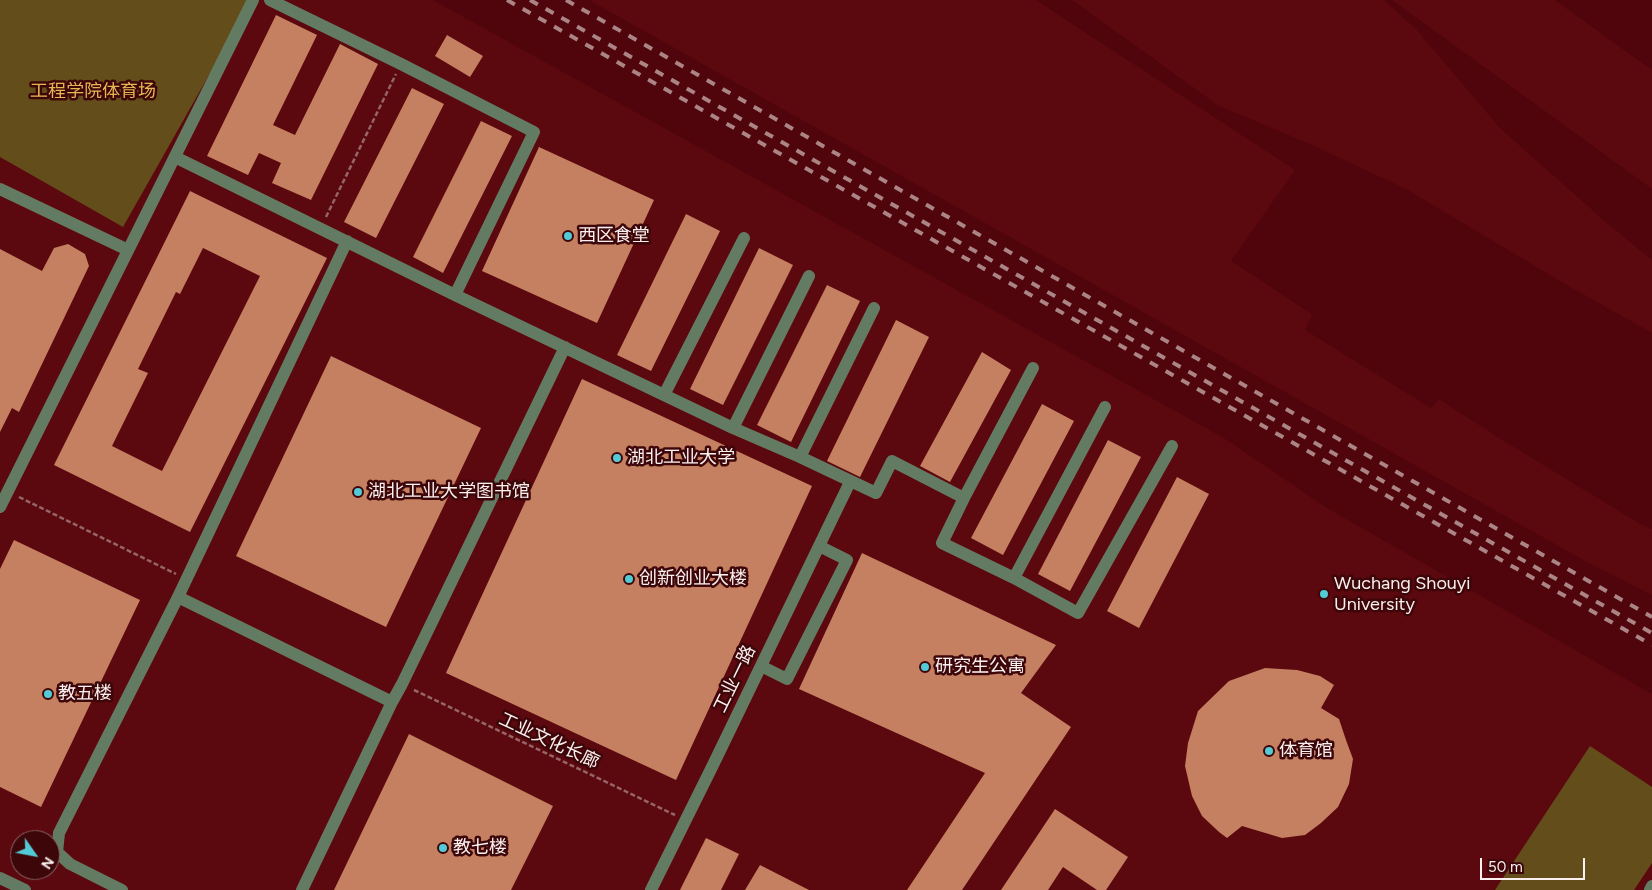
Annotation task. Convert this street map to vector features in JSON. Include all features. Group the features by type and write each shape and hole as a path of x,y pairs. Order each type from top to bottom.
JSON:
{"street":[{"path":"0,507 253,0"},
{"path":"270,0 534,132 455,295"},
{"path":"175,156 455,295 876,494 892,461 964,498"},
{"path":"0,189 128,250"},
{"path":"664,395 744,238"},
{"path":"122,890 70,864 57,852 59,833 186,580 347,241"},
{"path":"733,428 809,276"},
{"path":"800,457 874,308"},
{"path":"302,890 565,347"},
{"path":"1033,368 942,543 1014,578 1078,614 1172,446"},
{"path":"1014,578 1105,407"},
{"name":"工业一路","path":"651,890 850,482"},
{"path":"761,666 788,679 846,560 819,546"},
{"path":"178,596 392,702"},
{"path":"0,878 25,890"},
{"path":"1650,890 1652,886"}],"path":[{"path":"320,228 401,64"},
{"path":"8,492 186,580"},
{"name":"工业文化长廊","path":"402,684 686,820"}],"shaded area":[{"name":"湖北工业大学","path":"0,0 433,0 1224,438 1327,508 1652,694 1652,890 0,890"},
{"path":"589,0 1036,0 1295,170 1231,261 1312,314 1305,330 1431,408 1439,399 1496,436 1642,525 1652,529 1652,595 1585,561"},
{"path":"1072,0 1384,0 1416,29 1500,128 1608,224 1652,260 1652,333 1565,284 1406,189 1310,144 1219,106"},
{"path":"1392,0 1555,0 1652,70 1652,189"}],"green space":[{"name":"工程学院体育场","path":"0,0 248,0 248,6 123,227 0,157"},
{"path":"1590,746 1652,787 1652,863 1634,890 1495,890"}],"building":[{"path":"276,15 317,35 273,125 295,135 340,44 378,64 311,200 272,183 281,163 259,153 248,175 207,156"},
{"path":"447,35 483,56 470,77 435,56"},
{"path":"412,88 444,104 376,238 344,222"},
{"path":"481,121 512,136 443,273 413,257"},
{"name":"西区食堂","path":"539,147 654,200 597,323 482,271"},
{"path":"190,191 327,258 190,532 54,465","holes":["203,248 260,276 162,471 112,446 148,373 138,369 176,292 180,294"]},
{"path":"686,214 720,231 651,371 617,355"},
{"path":"68,244 85,254 89,266 19,412 12,408 0,432 0,249 42,271 54,248"},
{"path":"759,248 793,265 723,405 690,389"},
{"path":"827,285 860,301 791,442 757,425"},
{"path":"896,320 929,337 860,477 827,461"},
{"path":"982,352 1011,370 950,482 920,466"},
{"name":"湖北工业大学图书馆","path":"331,356 481,428 386,627 236,556"},
{"name":"创新创业大楼","path":"582,379 812,486 676,780 446,673"},
{"path":"1042,404 1074,421 1003,555 971,538"},
{"path":"1108,440 1141,457 1070,591 1038,574"},
{"path":"1177,477 1209,494 1139,628 1107,611"},
{"name":"教五楼","path":"14,540 140,600 41,807 0,787 0,569"},
{"name":"研究生公寓","path":"862,553 1056,645 1021,693 1071,727 962,890 907,890 985,773 799,689"},
{"name":"体育馆","path":"1265,668 1297,670 1320,676 1334,685 1321,708 1339,719 1353,759 1349,784 1338,807 1305,835 1282,838 1242,826 1227,838 1202,816 1192,796 1185,766 1188,743 1198,711 1229,681"},
{"name":"教七楼","path":"409,734 553,806 511,890 334,890"},
{"path":"1055,809 1128,857 1106,890 1097,890 1063,867 1048,890 1001,890"},
{"path":"706,838 739,854 721,890 680,890"},
{"path":"760,865 809,890 745,890"}],"railway":[{"path":"507,0 1652,645"},
{"path":"530,0 1652,633"},
{"path":"566,0 1652,617"}],"place":[{"name":"西区食堂","path":"568,236"},
{"name":"湖北工业大学","path":"617,458"},
{"name":"湖北工业大学图书馆","path":"358,492"},
{"name":"创新创业大楼","path":"629,579"},
{"name":"Wuchang Shouyi University","path":"1324,594"},
{"name":"研究生公寓","path":"925,667"},
{"name":"教五楼","path":"48,694"},
{"name":"体育馆","path":"1269,751"},
{"name":"教七楼","path":"443,848"}]}
